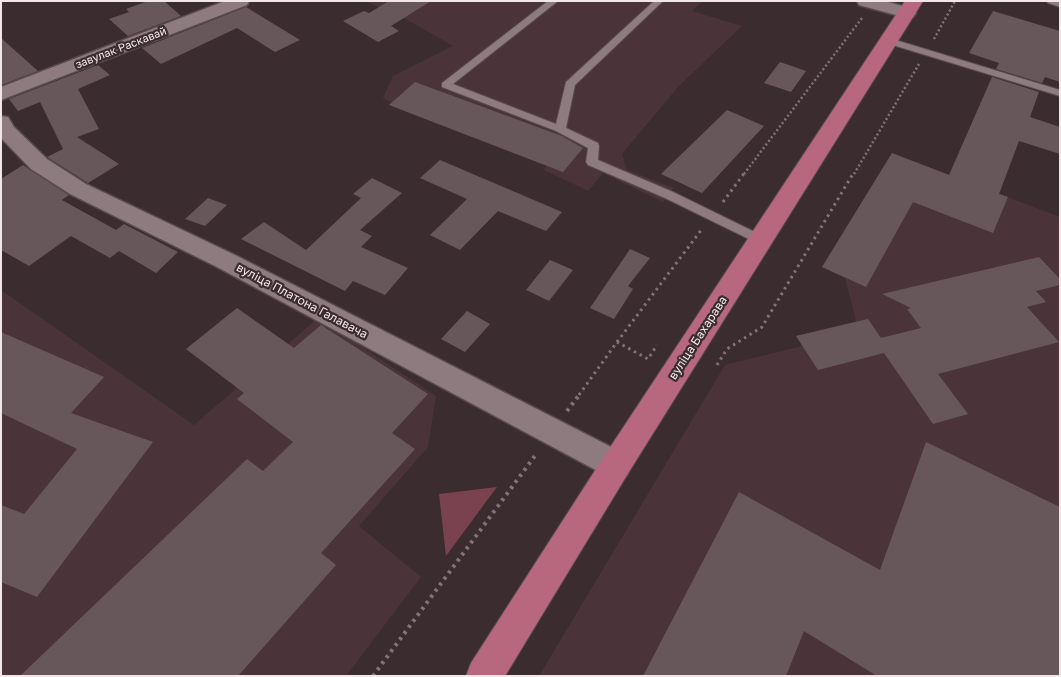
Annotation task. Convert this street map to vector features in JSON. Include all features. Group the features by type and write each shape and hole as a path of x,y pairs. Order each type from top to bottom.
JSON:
{"main road":[{"name":"вуліца Бахарава","path":"484,676 616,465 911,7"}],"street":[{"name":"завулак Раскавай","path":"1,94 242,1"},
{"path":"869,2 911,7"},
{"name":"вуліца Платона Галавача","path":"1,122 6,131 39,164 78,189 226,261 616,465"}],"lane":[{"path":"554,1 446,85 560,129 594,146 592,162 668,195 711,218 761,240"},
{"path":"560,129 570,84 659,1"},
{"path":"1051,1 1060,4"},
{"path":"889,41 1060,93"}],"path":[{"path":"717,366 727,348 762,327 955,1"},
{"path":"373,676 869,2"},
{"path":"617,342 648,359 657,345"}],"shaded area":[{"path":"365,1 703,1 692,11 742,26 679,86 622,154 627,170 674,188 663,202 603,173 588,191 544,170 546,166 389,105 391,102 383,98 393,76 453,46 404,18"},
{"path":"892,153 1060,217 1060,676 539,676 725,365 802,346 796,336 856,321 845,278 822,267"},
{"path":"1,290 194,425 318,318 436,396 428,447 359,526 421,577 346,676 1,676"},
{"path":"497,487 446,556 439,494"}],"building":[{"path":"148,1 164,1 181,16 128,36 109,19 129,12 126,9"},
{"path":"389,1 431,1 391,26 399,31 378,42 343,21 364,11 369,13"},
{"path":"246,7 300,40 275,52 237,28 161,64 142,48"},
{"path":"993,11 1060,31 1060,82 1045,77 1042,83 996,69 999,63 969,53"},
{"path":"1,38 38,71 1,85"},
{"path":"780,62 806,71 791,92 764,83"},
{"path":"98,65 110,75 78,89 99,129 77,137 119,164 88,183 47,157 63,149 40,102 18,111 9,99"},
{"path":"992,77 1039,92 1030,117 1060,127 1060,154 1019,141 999,194 1008,197 993,233 913,202 866,287 822,267 892,153 949,175"},
{"path":"415,82 562,136 583,148 563,172 389,105"},
{"path":"727,110 764,126 702,193 661,174"},
{"path":"440,160 562,212 546,231 498,211 460,250 430,235 467,199 420,178"},
{"path":"23,165 69,195 62,200 116,230 124,224 178,252 156,273 119,251 110,258 71,236 29,266 1,250 1,179"},
{"path":"372,178 402,193 360,230 372,236 361,247 408,268 385,295 353,281 345,291 241,239 264,222 306,250 361,198 353,194"},
{"path":"208,198 227,205 205,226 185,219"},
{"path":"630,249 650,258 628,286 633,289 614,319 590,308"},
{"path":"1039,257 1060,279 1060,285 1036,291 1046,302 1027,307 1059,342 938,374 968,414 933,424 884,353 818,370 796,336 868,319 881,338 921,328 907,309 911,308 882,294"},
{"path":"550,260 573,270 549,301 526,290"},
{"path":"237,308 294,348 321,325 428,394 392,433 415,449 321,553 336,565 238,676 20,676 247,459 263,471 293,442 237,399 244,393 186,349"},
{"path":"467,311 490,324 465,352 441,339"},
{"path":"1,332 104,377 71,413 153,442 37,597 1,582 1,505 24,514 77,449 1,413"},
{"path":"926,442 1060,507 1060,676 877,676 804,631 786,676 643,676 739,492 880,570"}]}
